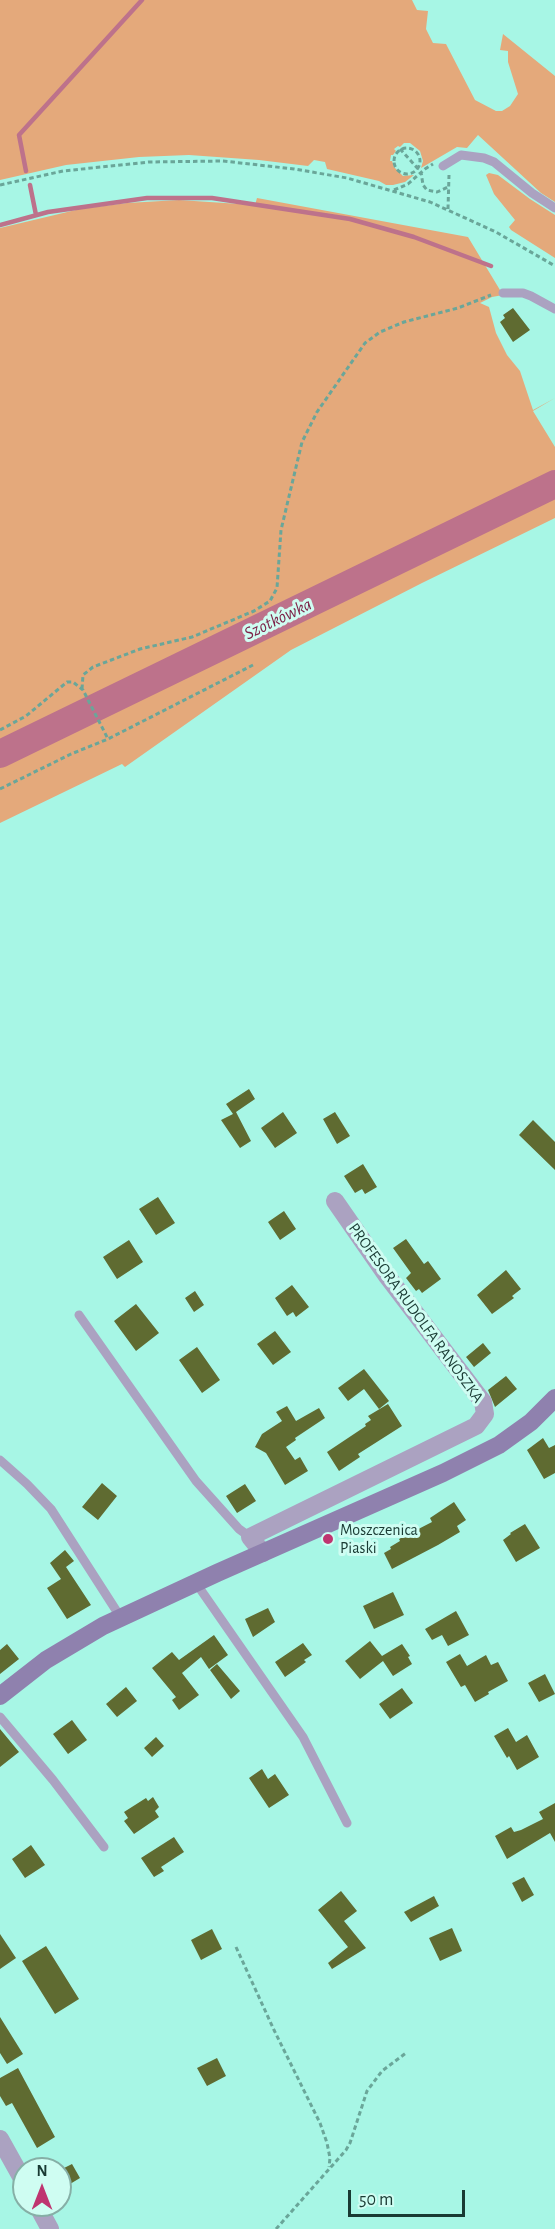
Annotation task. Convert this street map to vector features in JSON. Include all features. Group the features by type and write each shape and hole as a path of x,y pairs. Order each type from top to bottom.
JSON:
{"street":[{"name":"PROFESORA RUDOLFA RANOSZKA","path":"250,1537 476,1426 485,1414 483,1402 399,1292 335,1201"},
{"path":"0,1696 46,1660 121,1618 444,1473 498,1445 531,1422 554,1401"},
{"path":"250,1537 263,1553"},
{"path":"0,2139 12,2160"}],"lane":[{"path":"443,166 461,155 484,158 494,162 532,193 555,208"},
{"path":"503,293 523,293 555,309"},
{"path":"79,1315 196,1482 239,1529 250,1537"},
{"path":"0,1460 51,1509 121,1618"},
{"path":"196,1583 303,1737 347,1823"},
{"path":"0,1717 53,1780 104,1847"}],"path":[{"path":"393,190 408,184 419,170 421,161 417,151 410,147 400,149 396,154 394,160 399,171 410,174 419,170 433,164 443,166 449,174 448,209"},
{"path":"400,149 419,170 423,185 427,190 437,192 448,187"},
{"path":"0,185 36,176 94,167 149,162 198,160 294,169 347,178 393,190 448,209 555,266"},
{"path":"82,689 83,675 93,666 140,649 192,637 254,611 270,601 277,588 281,530 302,442 317,412 365,344 380,332 404,322 503,293"},
{"path":"0,789 70,754 108,739 253,665"},
{"path":"0,730 26,716 67,682 73,682 82,689 87,697 108,739"},
{"path":"237,1947 274,2030 320,2123 330,2158 329,2167"},
{"path":"276,2229 329,2167 346,2151 367,2091 382,2071 406,2053"}],"shaded area":[{"path":"0,0 412,0 417,10 428,11 426,29 433,43 446,44 475,100 496,111 502,111 510,106 518,94 508,62 508,51 500,50 503,34 555,76 555,202 541,193 478,135 467,148 457,147 421,168 423,161 420,151 410,143 398,146 394,149 396,151 391,155 390,161 403,176 414,175 405,182 393,185 327,169 325,162 314,160 308,166 189,155 139,157 66,165 0,180"},
{"path":"489,173 498,175 555,215 555,258 511,230 509,227 515,220 494,194 486,175"},
{"path":"257,198 468,237 503,295 480,303 489,307 496,333 507,355 520,371 533,410 555,398 533,411 555,447 555,518 291,650 125,767 122,764 0,823 0,228 80,209 127,203 179,200 255,205"}],"building":[{"path":"513,308 530,330 513,342 500,322 505,318 503,315"},
{"path":"249,1089 255,1099 236,1112 251,1141 240,1148 221,1120 233,1114 226,1104"},
{"path":"283,1112 297,1133 275,1148 261,1128"},
{"path":"335,1112 350,1136 337,1144 323,1119"},
{"path":"533,1120 555,1142 555,1170 519,1135"},
{"path":"363,1164 377,1187 365,1194 362,1189 355,1193 344,1176"},
{"path":"158,1197 175,1223 156,1235 139,1209"},
{"path":"284,1211 296,1229 280,1240 268,1222"},
{"path":"406,1239 424,1264 428,1261 441,1279 422,1293 419,1289 416,1291 406,1278 411,1273 393,1248"},
{"path":"129,1240 143,1262 117,1279 103,1257"},
{"path":"506,1270 521,1289 512,1296 514,1298 492,1314 477,1295"},
{"path":"292,1285 309,1307 296,1317 293,1312 287,1316 275,1298"},
{"path":"195,1291 204,1305 194,1312 185,1298"},
{"path":"136,1304 159,1333 136,1351 114,1321"},
{"path":"275,1331 291,1352 273,1365 257,1344"},
{"path":"483,1343 491,1353 474,1367 466,1357"},
{"path":"197,1347 220,1380 202,1393 179,1360"},
{"path":"364,1369 389,1401 379,1409 364,1389 348,1401 338,1388"},
{"path":"506,1376 517,1389 495,1407 488,1390"},
{"path":"388,1404 402,1426 358,1454 360,1457 339,1471 327,1452 366,1426 365,1424 371,1420 368,1416"},
{"path":"287,1406 296,1421 319,1408 325,1418 295,1438 296,1440 286,1447 295,1460 300,1457 308,1471 285,1485 266,1453 255,1447 262,1434 282,1421 276,1412"},
{"path":"543,1438 549,1448 555,1445 555,1473 544,1479 527,1450"},
{"path":"102,1483 117,1496 98,1520 82,1507"},
{"path":"245,1484 256,1501 237,1513 226,1496"},
{"path":"454,1502 466,1520 457,1526 460,1532 392,1569 384,1553 400,1541 399,1539 432,1522 430,1518"},
{"path":"525,1524 540,1548 516,1562 503,1540"},
{"path":"65,1550 74,1561 66,1567 91,1605 67,1619 47,1588 61,1579 50,1563"},
{"path":"393,1592 404,1615 374,1629 363,1606"},
{"path":"268,1608 275,1622 253,1637 245,1619"},
{"path":"456,1611 469,1635 448,1646 442,1635 432,1640 425,1629"},
{"path":"214,1635 228,1655 209,1669 201,1657 182,1673 199,1695 179,1710 172,1700 176,1697 152,1668 172,1652 179,1660"},
{"path":"370,1641 382,1656 402,1644 412,1664 393,1676 383,1661 360,1679 345,1661"},
{"path":"303,1643 312,1655 285,1677 275,1662"},
{"path":"7,1644 19,1659 0,1674 0,1650"},
{"path":"460,1654 467,1666 486,1655 491,1665 498,1662 508,1681 475,1702 465,1685 461,1687 446,1662"},
{"path":"217,1664 240,1691 231,1699 210,1670"},
{"path":"545,1674 555,1694 539,1702 528,1683"},
{"path":"126,1687 137,1701 117,1717 106,1704"},
{"path":"402,1688 413,1703 390,1719 379,1704"},
{"path":"72,1720 87,1740 68,1754 53,1734"},
{"path":"508,1728 516,1742 527,1735 539,1757 517,1770 494,1736"},
{"path":"0,1729 19,1752 0,1767"},
{"path":"156,1737 164,1746 152,1757 144,1748"},
{"path":"262,1769 268,1779 275,1774 289,1795 269,1808 249,1778"},
{"path":"153,1797 159,1807 155,1811 159,1817 134,1834 124,1821 128,1818 124,1812 146,1798 148,1801"},
{"path":"555,1803 555,1842 550,1833 507,1859 495,1836 511,1827 514,1832 543,1819 539,1812"},
{"path":"174,1837 184,1852 161,1867 164,1871 154,1877 141,1858"},
{"path":"31,1845 45,1865 25,1878 12,1859"},
{"path":"524,1877 534,1895 522,1902 512,1883"},
{"path":"341,1891 357,1911 344,1921 366,1948 332,1969 328,1963 348,1947 318,1910"},
{"path":"434,1896 439,1906 411,1922 404,1912"},
{"path":"452,1928 462,1951 440,1961 429,1938"},
{"path":"212,1929 222,1949 201,1960 191,1940"},
{"path":"0,1934 16,1958 0,1969"},
{"path":"46,1946 79,1999 55,2014 22,1961"},
{"path":"0,2017 23,2054 7,2064 0,2053"},
{"path":"217,2058 226,2076 207,2086 197,2068"},
{"path":"18,2068 55,2137 37,2148 12,2103 6,2106 0,2096 0,2078"},
{"path":"72,2164 80,2178 72,2183"}],"waterway":[{"path":"26,171 19,135 142,0"},
{"path":"30,185 36,215"},
{"path":"0,225 48,212 147,198 212,198 350,219 414,237 491,266"},
{"name":"Szotkówka","path":"0,754 555,484"}],"place":[{"name":"Moszczenica Piaski","path":"328,1539"}]}
